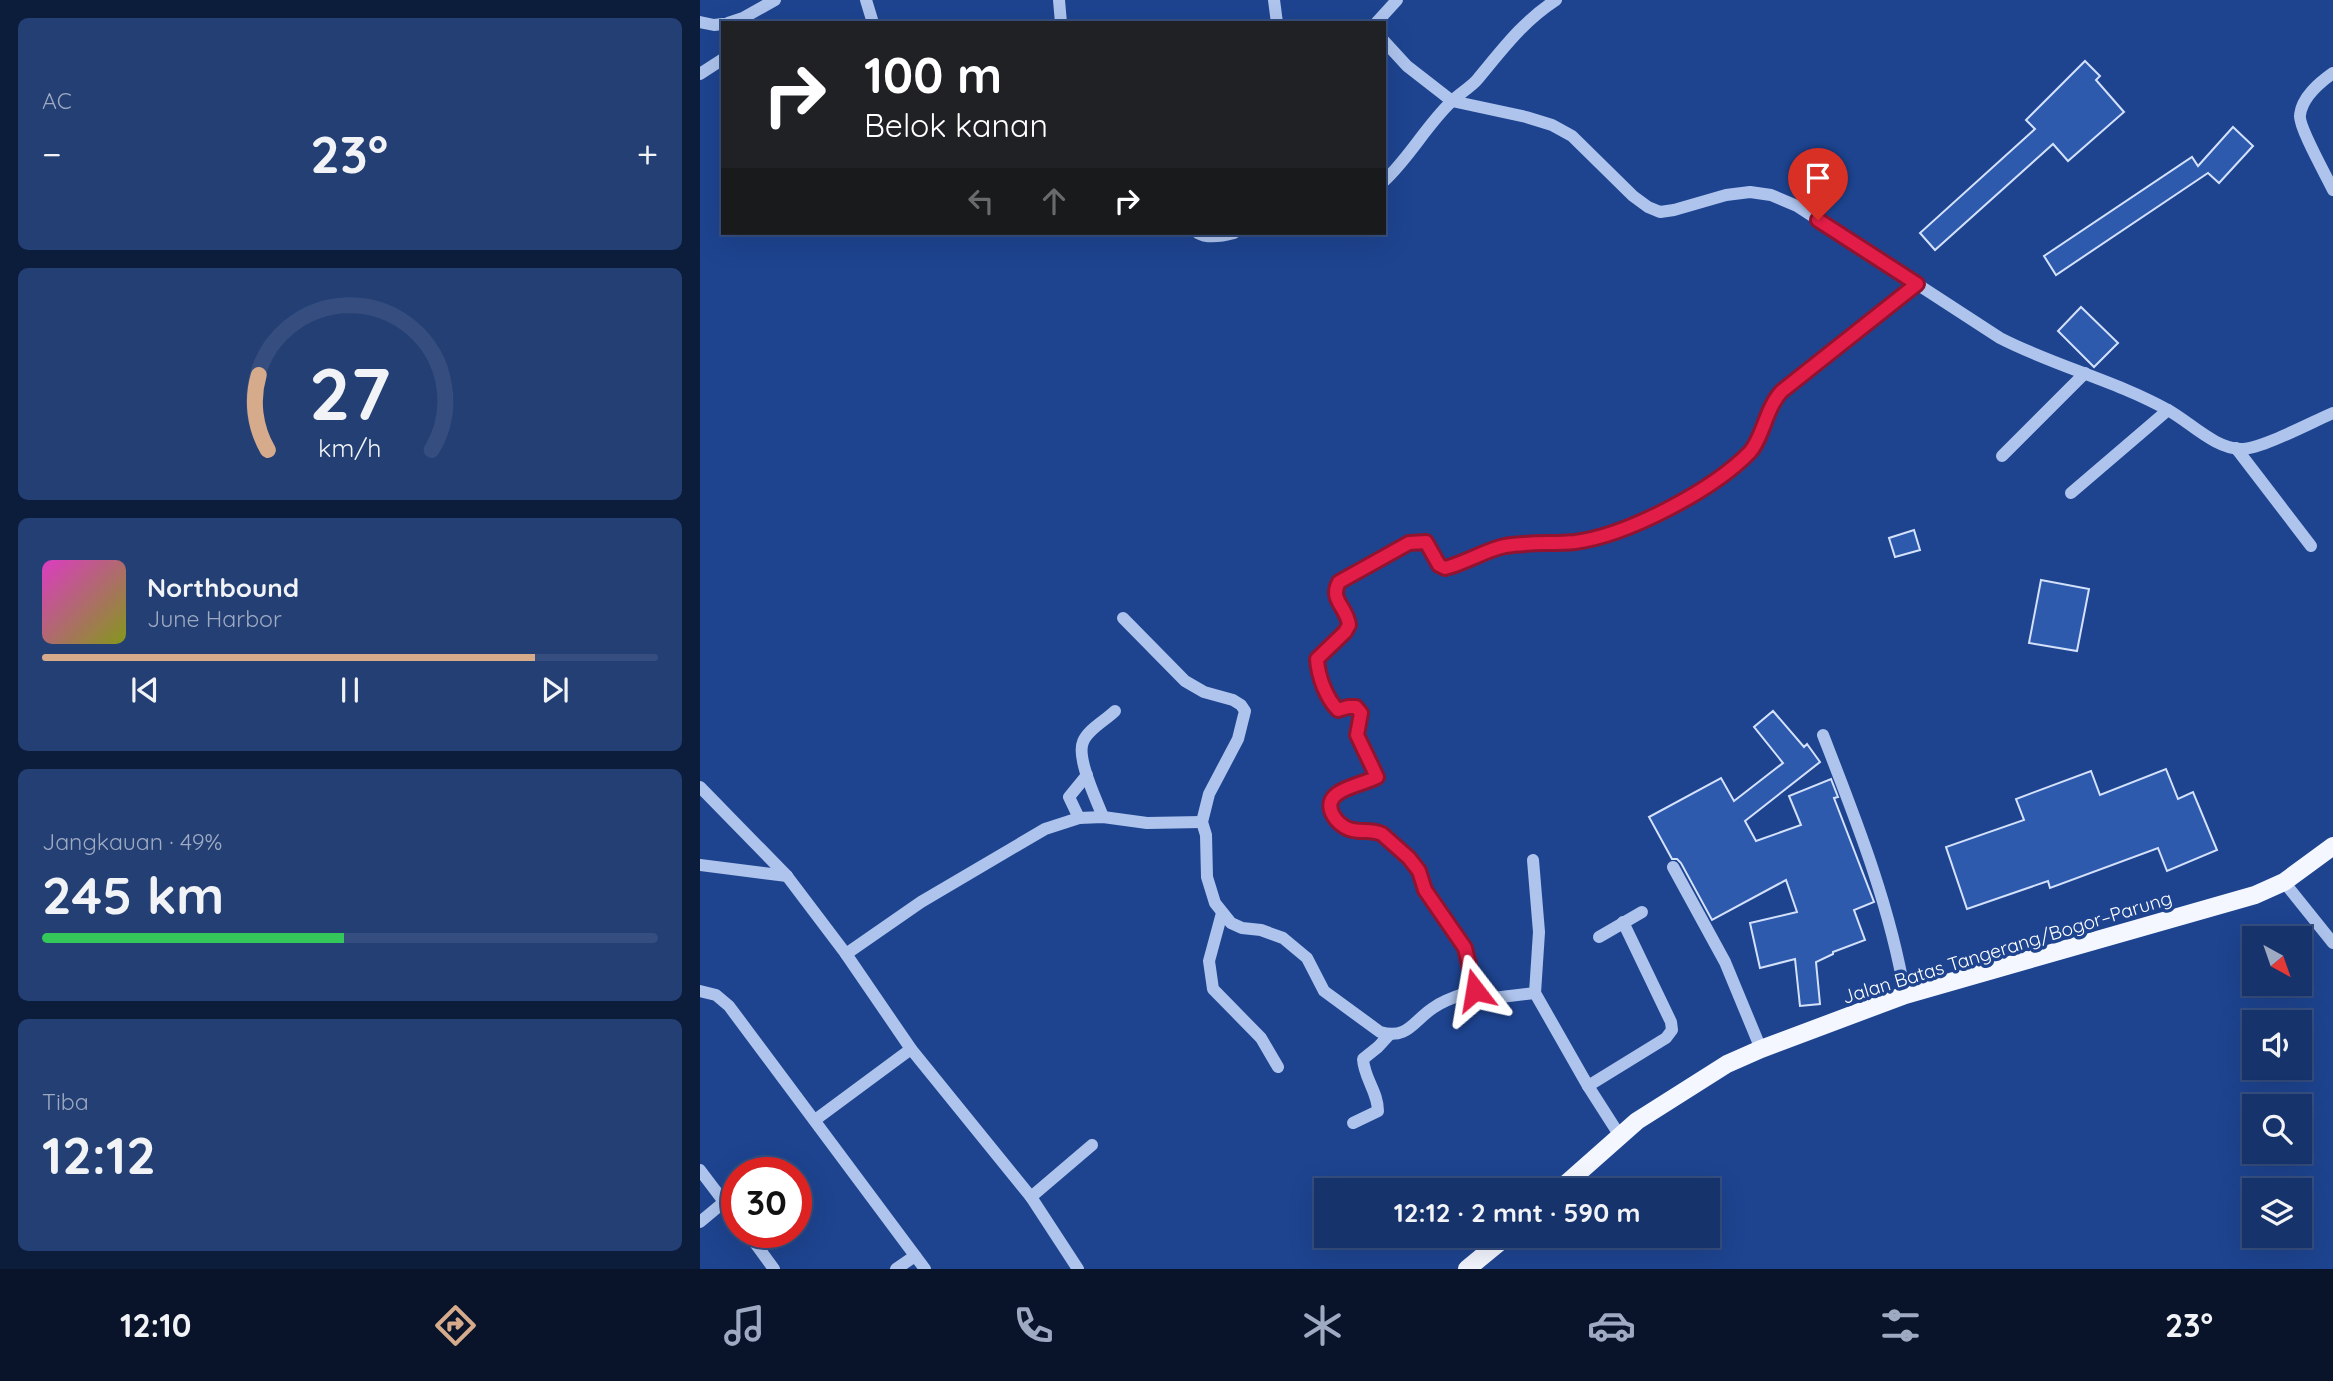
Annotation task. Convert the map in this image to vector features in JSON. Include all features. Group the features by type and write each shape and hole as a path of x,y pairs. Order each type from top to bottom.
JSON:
{"main road":[{"name":"Jalan Batas Tangerang/Bogor–Parung","path":"1573,1178 1637,1121 1727,1064 1761,1049 1906,995 2244,898 2284,882 2333,846"},
{"path":"1467,1269 1492,1248"}],"street":[{"path":"742,20 775,0"},
{"path":"866,0 872,21"},
{"path":"1059,0 1060,21"},
{"path":"1274,0 1277,21"},
{"path":"1378,21 1396,0"},
{"path":"1386,179 1452,102 1474,83 1510,38 1556,0"},
{"path":"700,22 721,24"},
{"path":"1386,43 1407,66 1452,102 1552,125 1580,143 1633,196 1648,207 1660,212 1674,211 1726,195 1750,192 1771,195 1797,206 2000,338 2031,354 2085,373 2168,410 2222,444 2236,448 2255,447 2333,413"},
{"path":"700,74 721,60"},
{"path":"2333,73 2319,82 2306,99 2299,116 2303,130 2333,190"},
{"path":"1202,235 1228,235"},
{"path":"1475,990 1465,948 1425,890 1416,867 1382,834 1346,828 1333,816 1331,810 1332,800 1341,790 1377,777 1357,735 1361,713 1356,707 1338,710 1318,672 1317,659 1349,625 1336,601 1335,590 1339,582 1409,543 1426,542 1439,565 1445,568 1503,547 1576,542 1622,529 1706,488 1752,449 1769,410 1782,391 1917,284"},
{"path":"2002,456 2085,373"},
{"path":"2071,493 2168,410"},
{"path":"2236,448 2311,546"},
{"path":"1123,618 1185,681 1204,692 1233,700 1245,711 1238,739 1209,794 1202,822 1206,835 1207,877 1215,903 1231,923 1283,938 1307,958 1324,991 1370,1026 1389,1035"},
{"path":"1102,817 1087,775 1082,754 1083,740 1115,711"},
{"path":"1823,735 1865,845 1889,919 1906,995"},
{"path":"1079,818 1069,797 1087,775"},
{"path":"700,787 787,876 846,954 911,1049 1031,1197 1078,1269"},
{"path":"846,954 921,902 1045,829 1079,818 1102,817 1147,823 1202,822"},
{"path":"1533,860 1539,932 1535,993 1587,1086 1620,1136"},
{"path":"700,865 787,876"},
{"path":"1673,867 1725,962 1761,1049"},
{"path":"2284,882 2333,943"},
{"path":"1222,912 1209,961 1213,989 1261,1038 1278,1067"},
{"path":"1599,937 1643,912"},
{"path":"1587,1086 1666,1038 1672,1030 1671,1021 1623,922"},
{"path":"1353,1123 1378,1111 1377,1097 1366,1075 1363,1059 1389,1035 1406,1031 1436,1006 1475,990 1493,998 1535,993"},
{"path":"700,991 716,995 729,1006 925,1269"},
{"path":"816,1120 911,1049"},
{"path":"1031,1197 1092,1145"},
{"path":"700,1170 721,1198"},
{"path":"700,1222 721,1204"},
{"path":"757,1248 768,1266"},
{"path":"896,1269 915,1256"}],"building":[{"path":"2085,61 2100,76 2096,80 2124,112 2068,161 2053,144 1935,250 1920,233 2035,129 2026,120"},
{"path":"2233,127 2253,146 2219,183 2208,173 2056,275 2044,256 2192,157 2198,166"},
{"path":"2081,307 2118,343 2094,367 2058,331"},
{"path":"1914,530 1920,550 1895,557 1889,538"},
{"path":"2041,580 2089,589 2077,651 2029,643"},
{"path":"1773,711 1804,747 1807,744 1820,762 1745,821 1756,841 1801,825 1789,796 1831,779 1838,797 1834,798 1874,902 1854,910 1865,940 1833,952 1816,962 1820,1004 1800,1006 1795,959 1760,968 1750,923 1797,912 1786,880 1712,920 1681,863 1672,859 1649,817 1721,778 1734,801 1783,763 1754,727"},
{"path":"2166,769 2178,799 2193,792 2217,850 2167,871 2158,848 2050,888 2048,881 1967,909 1946,847 2024,820 2016,799 2091,771 2100,795"}],"route":[{"path":"1475,990 1465,948 1425,890 1421,875 1409,858 1382,834 1346,828 1333,816 1332,800 1341,790 1377,777 1357,735 1361,713 1356,707 1338,710 1318,672 1317,659 1349,625 1336,601 1335,590 1339,582 1409,543 1426,542 1439,565 1445,568 1503,547 1576,542 1622,529 1706,488 1752,449 1778,394 1917,284 1818,220"}]}
